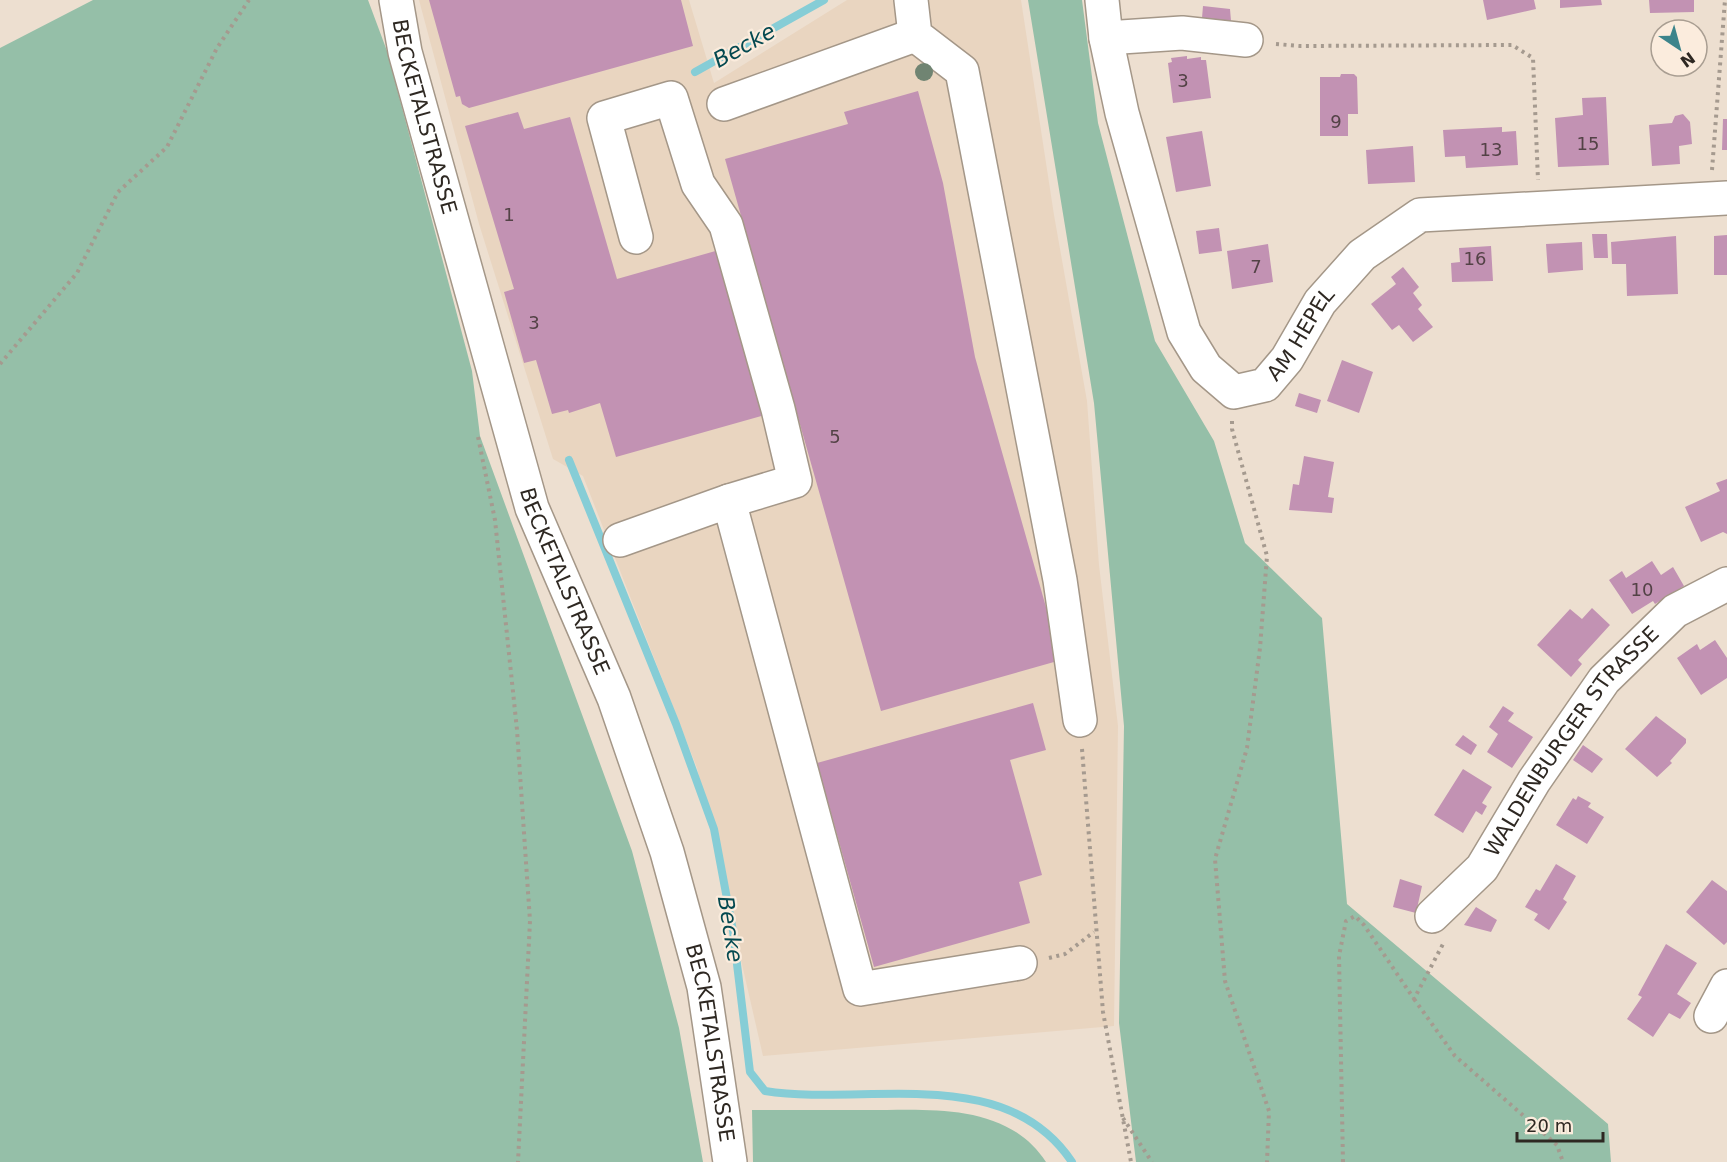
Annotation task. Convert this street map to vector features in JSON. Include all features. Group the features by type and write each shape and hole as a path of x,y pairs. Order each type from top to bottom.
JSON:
{"street":[{"name":"BECKETALSTRASSE","path":"396,0 405,52 532,508 614,698 667,852 704,987 730,1162"},
{"path":"911,0 915,35 962,71 1060,580 1080,720"},
{"path":"1102,0 1106,38 1122,113 1184,332 1206,368 1234,392"},
{"path":"1106,38 1182,33 1246,40"},
{"path":"724,104 915,35"},
{"path":"620,540 729,501 795,481 778,409 726,225 698,184 671,98 604,118 636,237"},
{"name":"AM HEPEL","path":"1234,392 1265,385 1287,359 1320,302 1362,255 1420,215 1718,198"},
{"path":"729,501 860,989 1020,963"},
{"name":"WALDENBURGER STRASSE","path":"1432,916 1482,868 1534,781 1604,680 1676,611 1727,584"},
{"path":"1711,1016 1727,986"}],"path":[{"path":"0,364 77,273 118,192 166,147 217,48 249,0"},
{"path":"1718,198 1725,0"},
{"path":"1246,40 1300,46 1512,45 1533,58 1539,207"},
{"path":"1234,392 1232,429 1267,556 1260,648 1247,748 1215,859 1225,981 1269,1111 1268,1162"},
{"path":"478,430 495,520 517,730 530,921 518,1162"},
{"path":"1080,720 1094,932 1103,1012 1131,1162"},
{"path":"1343,1162 1339,956 1346,921 1355,916 1364,925 1455,1056 1557,1145 1563,1162"},
{"path":"1414,999 1444,943 1432,916"},
{"path":"1020,963 1063,955 1094,932"},
{"path":"1121,1115 1152,1162"}],"shaded area":[{"path":"419,0 689,0 714,83 847,0 1021,0 1054,215 1087,401 1099,565 1118,726 1114,1026 763,1056 697,768 583,476 553,459 479,224"}],"green space":[{"path":"93,0 368,0 387,51 472,371 480,436 632,851 679,1028 703,1162 0,1162 0,48"},
{"path":"1028,0 1082,0 1098,123 1155,341 1214,441 1245,543 1322,618 1347,904 1608,1124 1611,1162 1136,1162 1119,1023 1124,726 1094,403"},
{"path":"752,1110 916,1110 965,1114 989,1119 1010,1129 1030,1143 1046,1162 753,1162"}],"building":[{"path":"429,0 681,0 693,46 469,108 462,104 460,96 456,97"},
{"path":"1483,0 1534,0 1536,9 1487,20"},
{"path":"1560,0 1601,0 1602,5 1560,8"},
{"path":"1649,0 1694,0 1694,12 1650,13"},
{"path":"1203,6 1230,9 1232,33 1201,30"},
{"path":"1187,56 1187,59 1201,57 1201,60 1206,60 1211,98 1173,103 1168,63 1172,62 1171,58"},
{"path":"1341,74 1354,74 1357,77 1358,114 1348,114 1348,136 1320,136 1320,77 1340,77"},
{"path":"918,91 943,183 975,357 1061,660 881,711 725,159 848,124 844,112"},
{"path":"1606,97 1609,165 1558,167 1555,118 1583,115 1582,98"},
{"path":"518,112 524,129 570,117 617,279 719,250 768,414 616,457 600,403 569,413 568,410 552,414 536,360 524,363 504,292 514,289 465,126"},
{"path":"1683,114 1690,122 1692,144 1679,146 1680,164 1652,166 1649,125 1672,123 1675,116"},
{"path":"1723,119 1727,119 1727,150 1722,150"},
{"path":"1502,127 1502,132 1516,131 1518,165 1466,168 1465,156 1445,157 1443,130"},
{"path":"1202,131 1211,186 1176,192 1166,137"},
{"path":"1413,146 1415,182 1368,184 1366,150"},
{"path":"1219,228 1222,251 1199,254 1196,231"},
{"path":"1592,234 1607,234 1608,258 1594,258"},
{"path":"1727,235 1727,275 1714,275 1714,236"},
{"path":"1676,236 1678,294 1627,296 1626,264 1612,264 1611,242"},
{"path":"1582,242 1583,270 1548,273 1546,244"},
{"path":"1268,244 1273,282 1232,289 1227,251"},
{"path":"1491,246 1493,281 1452,282 1451,263 1460,262 1459,248"},
{"path":"1403,267 1419,287 1413,293 1422,305 1418,309 1433,327 1413,342 1399,325 1392,330 1371,304 1396,284 1391,277"},
{"path":"1342,360 1373,372 1359,413 1327,401"},
{"path":"1299,393 1321,400 1317,413 1295,406"},
{"path":"1304,456 1334,462 1328,497 1334,498 1332,513 1289,510 1293,484 1299,485"},
{"path":"1727,479 1727,534 1723,532 1701,542 1685,507 1720,491 1716,483"},
{"path":"1652,561 1661,575 1673,567 1684,586 1655,604 1653,601 1632,614 1609,580 1622,571 1626,578"},
{"path":"1592,608 1610,625 1578,660 1582,664 1571,677 1537,645 1570,609 1582,619"},
{"path":"1715,640 1727,658 1727,678 1701,695 1677,658 1697,644 1700,650"},
{"path":"1033,703 1046,750 1010,760 1042,875 1019,882 1030,923 874,967 817,763"},
{"path":"1503,706 1514,713 1508,721 1533,737 1512,768 1487,752 1498,734 1489,727"},
{"path":"1656,716 1686,739 1686,743 1670,761 1672,763 1657,777 1625,749"},
{"path":"1463,735 1477,745 1471,755 1455,745"},
{"path":"1583,745 1603,759 1592,773 1573,760"},
{"path":"1463,769 1492,787 1482,803 1487,806 1482,815 1476,811 1463,833 1434,815"},
{"path":"1578,796 1591,803 1588,807 1604,817 1587,844 1556,825 1573,798 1576,800"},
{"path":"1556,864 1576,876 1563,899 1567,902 1549,930 1534,920 1538,914 1525,907 1536,889 1540,891"},
{"path":"1400,879 1422,886 1416,913 1393,907"},
{"path":"1712,880 1727,891 1727,942 1724,945 1686,912"},
{"path":"1476,907 1497,920 1491,932 1464,925"},
{"path":"1666,944 1697,963 1677,994 1691,1003 1680,1019 1669,1013 1653,1037 1627,1019 1642,997 1638,995"}],"waterway":[{"name":"Becke","path":"695,72 824,0"},
{"name":"Becke","path":"569,460 676,724 714,829 733,931 750,1072 765,1091 804,1095 931,1095 972,1099 1010,1111 1044,1131 1072,1162"}]}
